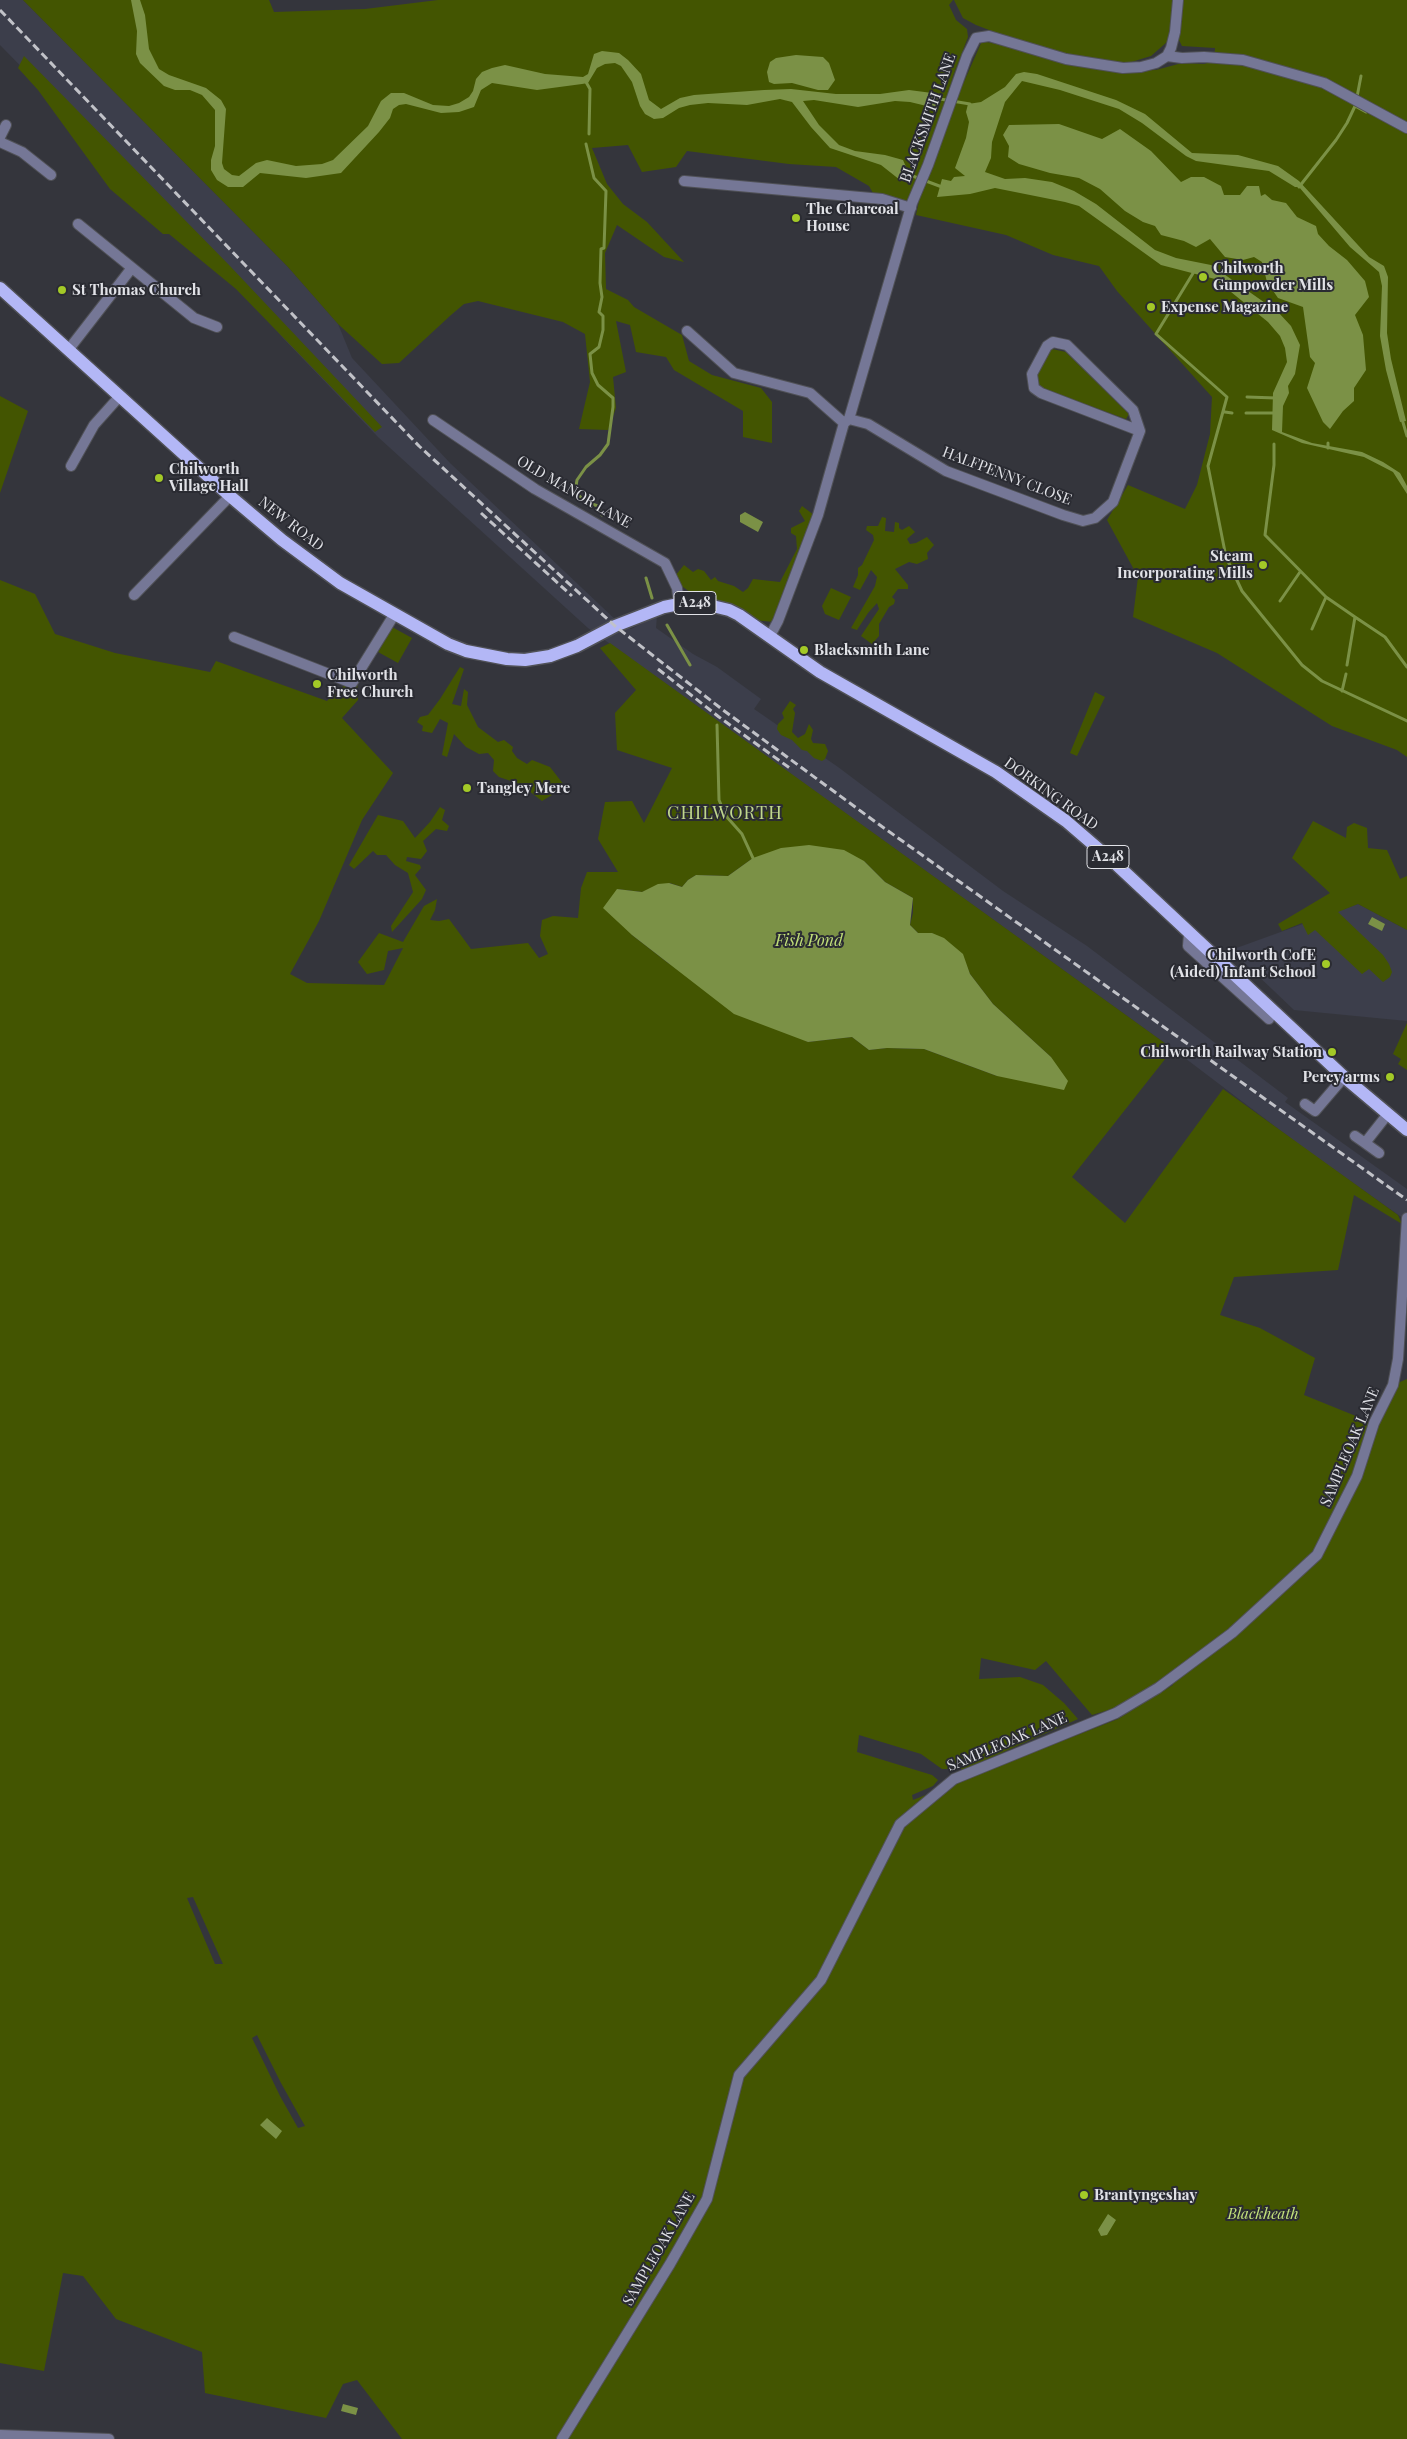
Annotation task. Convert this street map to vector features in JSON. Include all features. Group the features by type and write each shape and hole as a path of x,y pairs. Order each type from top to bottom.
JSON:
{"main road":[{"name":"NEW ROAD","path":"0,288 69,349 119,397 282,540 340,583 394,615 466,651 507,659 550,656 577,646 615,626"},
{"name":"DORKING ROAD","path":"615,626 651,610 679,604 704,604 729,610 770,636 820,672 996,772 1066,822 1117,865 1189,934 1235,983 1387,1115 1407,1130"}],"street":[{"path":"1178,0 1175,32 1167,56 1243,60 1324,83 1407,128"},
{"name":"BLACKSMITH LANE","path":"770,636 778,621 818,515 911,208 952,94 976,38 985,35 1066,59 1123,68 1156,63 1167,56"},
{"path":"0,137 6,125"},
{"path":"0,142 22,152 51,176"},
{"path":"684,181 882,199 911,208"},
{"path":"78,224 131,269 194,318 217,327"},
{"path":"69,349 131,269"},
{"path":"688,331 734,373 810,394 846,421"},
{"path":"1053,342 1067,346 1133,410 1140,431 1041,393 1034,388 1032,374 1046,346 1053,342"},
{"path":"71,466 94,425 119,397"},
{"name":"OLD MANOR LANE","path":"433,420 535,489 665,563 677,588 679,604"},
{"name":"HALFPENNY CLOSE","path":"846,421 868,424 946,472 1063,516 1082,521 1096,518 1113,502 1140,431"},
{"path":"134,595 230,496"},
{"path":"234,637 352,683 394,615"},
{"path":"1235,983 1269,1020"},
{"path":"1305,1104 1317,1112 1344,1077"},
{"path":"1365,1144 1387,1115"},
{"path":"1355,1136 1379,1153"},
{"name":"SAMPLEOAK LANE","path":"562,2439 670,2264 707,2199 739,2075 821,1980 900,1824 954,1779 1116,1713 1158,1688 1232,1633 1317,1555 1357,1476 1374,1423 1393,1385 1398,1359 1407,1218"},
{"path":"0,2435 109,2439"}],"shaded area":[{"path":"0,0 23,0 288,267 338,324 352,358 450,463 620,624 631,629 657,616 656,628 693,654 717,667 761,699 754,709 838,767 1003,891 1087,946 1288,1098 1285,1102 1407,1189 1407,1221 1301,1146 1173,1049 588,628 378,437 283,338 254,303 0,45"},
{"name":"Chilworth CofE (Aided) Infant School","path":"1358,904 1407,930 1407,1021 1294,1010 1231,950"}],"green space":[{"path":"23,0 269,0 274,12 365,9 438,0 953,0 949,5 956,20 967,29 968,37 953,76 940,124 909,202 874,195 869,186 836,167 789,164 687,151 676,167 642,172 628,145 592,148 607,184 623,204 647,222 684,262 664,257 617,225 605,253 606,289 628,300 634,307 682,335 689,361 712,375 761,388 772,402 772,443 743,437 743,411 674,370 666,357 636,352 630,325 616,321 626,372 613,377 616,408 608,430 579,429 590,382 585,334 563,322 478,301 464,304 399,363 382,364 338,324 288,267"},
{"path":"954,0 1407,0 1407,757 1397,750 1332,726 1217,653 1133,617 1138,577 1107,520 1128,485 1185,509 1197,485 1210,434 1212,397 1117,291 1099,266 1053,255 1006,235 916,215 921,192 952,109 982,41 1124,71 1156,70 1182,63 1204,64 1214,61 1215,48 1182,46 1178,38 1167,42 1151,56 1128,63 1067,55 1026,44 976,25 963,18"},
{"path":"24,56 230,266 382,427 375,432 236,289 169,234 163,234 110,189 38,90 18,68"},
{"path":"1052,349 1066,352 1129,414 1126,419 1041,388 1036,378 1039,366 1044,356"},
{"path":"0,396 28,411 0,493"},
{"path":"802,506 814,515 774,622 753,620 741,612 740,607 736,609 719,600 713,604 703,601 683,587 678,588 671,581 684,565 693,572 698,569 704,571 711,580 715,577 718,581 734,586 743,592 748,588 753,579 780,582 797,549 796,536 791,533 791,528 805,521 799,511"},
{"path":"882,517 886,518 885,531 894,532 895,522 899,523 899,528 902,530 909,526 915,532 907,539 910,544 927,537 934,545 927,553 928,559 917,564 909,562 895,569 908,585 908,589 898,589 892,597 895,600 894,604 889,607 879,624 879,636 872,644 861,636 879,609 877,603 857,630 851,628 875,586 877,577 871,570 860,590 853,587 858,575 858,568 862,565 874,540 873,535 866,530 867,526 878,526"},
{"name":"Blackheath","path":"0,580 35,594 55,634 115,653 210,672 216,661 327,701 338,689 357,680 358,700 342,718 393,773 362,820 319,921 290,974 307,983 384,985 403,948 388,951 384,970 367,974 358,962 379,933 403,942 424,906 437,899 435,910 430,920 449,919 471,949 528,943 539,958 548,954 540,936 542,920 553,916 578,918 581,888 587,872 618,872 598,839 605,802 632,801 644,823 672,768 617,750 615,713 636,690 600,648 610,643 1173,1049 1072,1177 1125,1223 1223,1089 1398,1215 1402,1224 1354,1195 1338,1270 1234,1277 1220,1315 1260,1328 1315,1358 1304,1395 1373,1423 1393,1385 1407,1379 1407,2439 402,2439 357,2380 343,2384 326,2418 205,2393 202,2352 116,2319 83,2276 63,2273 44,2371 0,2363","holes":["753,858 864,861 885,882 913,898 913,913 910,925 918,933 932,933 962,954 970,974 993,1004 1051,1057 997,1076 924,1049 887,1048 869,1050 852,1037 808,1042 668,963 632,935 617,889 642,892 670,883 682,887 696,875 728,876","981,1658 1035,1670 1046,1661 1092,1715 1121,1706 1171,1674 1173,1685 1118,1719 913,1800 912,1795 933,1786 938,1780 932,1775 857,1752 859,1735 921,1754 942,1769 965,1769 1078,1719 1064,1703 1043,1685 1020,1677 979,1679","193,1897 223,1964 215,1964 187,1898","257,2035 305,2126 298,2128 252,2038"]},
{"path":"831,588 851,597 839,620 825,614 822,606"},
{"path":"392,627 412,638 398,663 378,652"},
{"path":"460,667 464,669 452,704 461,706 464,689 468,692 467,705 478,727 498,742 504,740 513,747 512,751 517,758 527,764 532,760 550,767 564,785 557,792 542,801 520,784 499,777 493,771 494,760 488,753 479,754 466,747 454,734 447,757 442,755 448,723 440,719 432,733 422,731 423,726 417,722 420,717 428,715"},
{"path":"1095,692 1105,697 1077,756 1070,753"},
{"path":"790,701 796,705 793,709 795,713 792,732 798,738 805,734 809,724 813,730 811,739 813,743 825,744 828,751 825,759 822,761 814,758 807,751 802,750 792,740 781,735 777,729 778,724 784,718 782,713"},
{"path":"440,807 445,810 442,820 449,826 447,831 436,829 423,841 427,851 421,859 407,857 406,861 420,865 421,868 415,875 426,890 422,899 392,932 391,926 413,892 408,873 395,865 386,855 377,855 373,851 354,869 349,865 378,815 403,821 415,838 430,822"},
{"path":"1313,821 1346,838 1347,827 1354,823 1367,828 1368,848 1387,850 1400,879 1407,876 1407,930 1358,904 1338,912 1383,955 1389,964 1392,972 1390,977 1383,982 1369,969 1362,974 1315,930 1308,935 1302,923 1282,931 1278,924 1330,893 1292,858"},
{"path":"1407,1023 1407,1070 1398,1064 1401,1059 1393,1054"}],"water":[{"path":"131,0 140,0 145,15 149,49 159,69 169,75 206,88 221,100 226,109 222,163 224,169 232,175 239,176 256,163 267,160 296,166 322,164 333,160 368,126 381,101 391,93 404,93 433,105 449,106 469,97 473,91 476,79 482,72 492,68 505,65 545,74 583,77 588,74 594,54 602,51 619,53 628,60 641,74 649,100 661,109 680,98 694,95 764,90 791,89 836,94 880,94 909,90 940,94 935,108 910,102 895,101 858,107 814,100 803,101 819,125 839,145 855,151 885,155 903,160 907,169 900,180 881,165 830,148 792,102 780,99 747,105 708,103 690,105 679,108 663,118 654,119 645,114 640,106 632,82 621,66 615,63 605,64 597,68 588,83 582,84 537,90 492,83 481,90 474,107 459,112 441,113 406,104 399,105 393,109 390,118 379,132 341,173 306,178 260,173 243,187 228,187 217,180 211,170 211,160 215,146 215,110 202,95 190,90 175,90 164,86 140,63 136,54 137,31"},
{"path":"796,55 823,57 829,63 835,80 828,90 818,90 792,83 774,84 769,82 767,72 770,62 776,58"},
{"path":"1024,72 1037,74 1116,100 1145,114 1192,153 1238,155 1278,166 1299,181 1369,257 1384,266 1388,277 1387,333 1391,359 1406,421 1400,422 1386,370 1380,336 1382,286 1379,272 1350,247 1299,187 1295,187 1269,171 1196,161 1119,109 1060,90 1022,81 1005,102 992,142 991,158 985,172 1005,179 1025,178 1052,182 1074,191 1096,204 1155,250 1176,258 1211,265 1278,312 1291,326 1300,345 1295,374 1288,386 1289,393 1283,406 1282,432 1312,443 1362,452 1383,462 1400,473 1407,486 1407,494 1393,472 1364,457 1302,443 1272,430 1273,393 1287,362 1285,348 1280,336 1268,322 1215,279 1161,265 1079,206 995,188 970,194 937,197 942,179 951,181 954,177 965,176 955,168 966,138 969,122 966,112 968,104 981,102 1005,87 1016,74"},
{"path":"1059,124 1102,139 1120,129 1151,151 1181,182 1191,177 1204,177 1221,186 1224,195 1240,195 1247,186 1259,186 1261,196 1265,194 1272,200 1286,203 1297,217 1316,226 1318,234 1329,246 1347,260 1365,281 1369,297 1355,315 1363,335 1366,370 1354,388 1354,401 1343,411 1330,429 1323,422 1307,388 1315,363 1310,357 1303,307 1278,298 1267,282 1262,262 1254,257 1243,260 1225,257 1210,239 1196,247 1184,241 1161,235 1155,226 1143,222 1125,211 1100,189 1079,178 1050,173 1019,164 1008,157 1009,146 1003,135 1009,125"},
{"path":"745,512 763,522 758,532 740,522 740,515"},
{"name":"Fish Pond","path":"809,845 844,850 864,861 885,882 913,898 910,925 918,933 932,933 944,938 963,954 970,974 993,1004 1051,1057 1068,1081 1064,1090 997,1076 924,1049 887,1048 869,1050 852,1037 808,1042 734,1014 632,935 603,908 617,889 642,892 658,884 669,883 682,887 696,875 728,876 753,858 781,848"},
{"path":"1372,917 1385,924 1382,931 1368,924"},
{"path":"267,2118 282,2131 276,2139 260,2125"},
{"path":"1108,2214 1116,2220 1107,2235 1101,2236 1098,2230"},
{"path":"343,2404 358,2408 356,2415 341,2411"}],"waterway":[{"path":"1357,97 1361,76"},
{"path":"586,82 590,89 589,134"},
{"path":"934,98 970,104"},
{"path":"1299,187 1336,140 1356,104"},
{"path":"1355,106 1366,112"},
{"path":"586,144 594,178 606,191 604,248 601,249 600,283 602,297 599,312 603,316 603,330 599,347 590,354 592,373 598,385 613,398 613,407 608,444 600,455 586,467 577,480 575,492 586,502 598,506 602,515"},
{"path":"902,172 942,187"},
{"path":"1195,270 1156,334 1227,397 1208,466 1226,557 1242,591 1302,665 1322,681 1407,721"},
{"path":"1247,397 1276,398"},
{"path":"1225,412 1232,413"},
{"path":"1246,413 1273,413"},
{"path":"1402,419 1407,436"},
{"path":"1328,443 1328,448"},
{"path":"1274,444 1274,465 1265,535 1326,597 1355,617 1347,665"},
{"path":"1280,601 1300,572"},
{"path":"646,578 652,598"},
{"path":"1312,629 1326,597"},
{"path":"1355,617 1385,637 1407,667"},
{"path":"667,625 690,665"},
{"path":"1342,691 1346,674"},
{"path":"717,725 719,800 726,816 742,834 753,858"}],"railway":[{"path":"0,10 419,446 615,626 723,710 877,823 1407,1200"},
{"path":"481,513 572,596"},
{"path":"658,669 719,717 791,769"}],"place":[{"name":"The Charcoal House","path":"796,218"},
{"name":"Chilworth Gunpowder Mills","path":"1203,277"},
{"name":"St Thomas Church","path":"62,290"},
{"name":"Expense Magazine","path":"1151,307"},
{"name":"Chilworth Village Hall","path":"159,478"},
{"name":"Steam Incorporating Mills","path":"1263,565"},
{"name":"Blacksmith Lane","path":"804,650"},
{"name":"Chilworth Free Church","path":"317,684"},
{"name":"Tangley Mere","path":"467,788"},
{"name":"Chilworth CofE (Aided) Infant School","path":"1326,964"},
{"name":"Chilworth Railway Station","path":"1332,1052"},
{"name":"Percy arms","path":"1390,1077"},
{"name":"Brantyngeshay","path":"1084,2195"}],"district":[{"name":"CHILWORTH","path":"725,813"}]}
